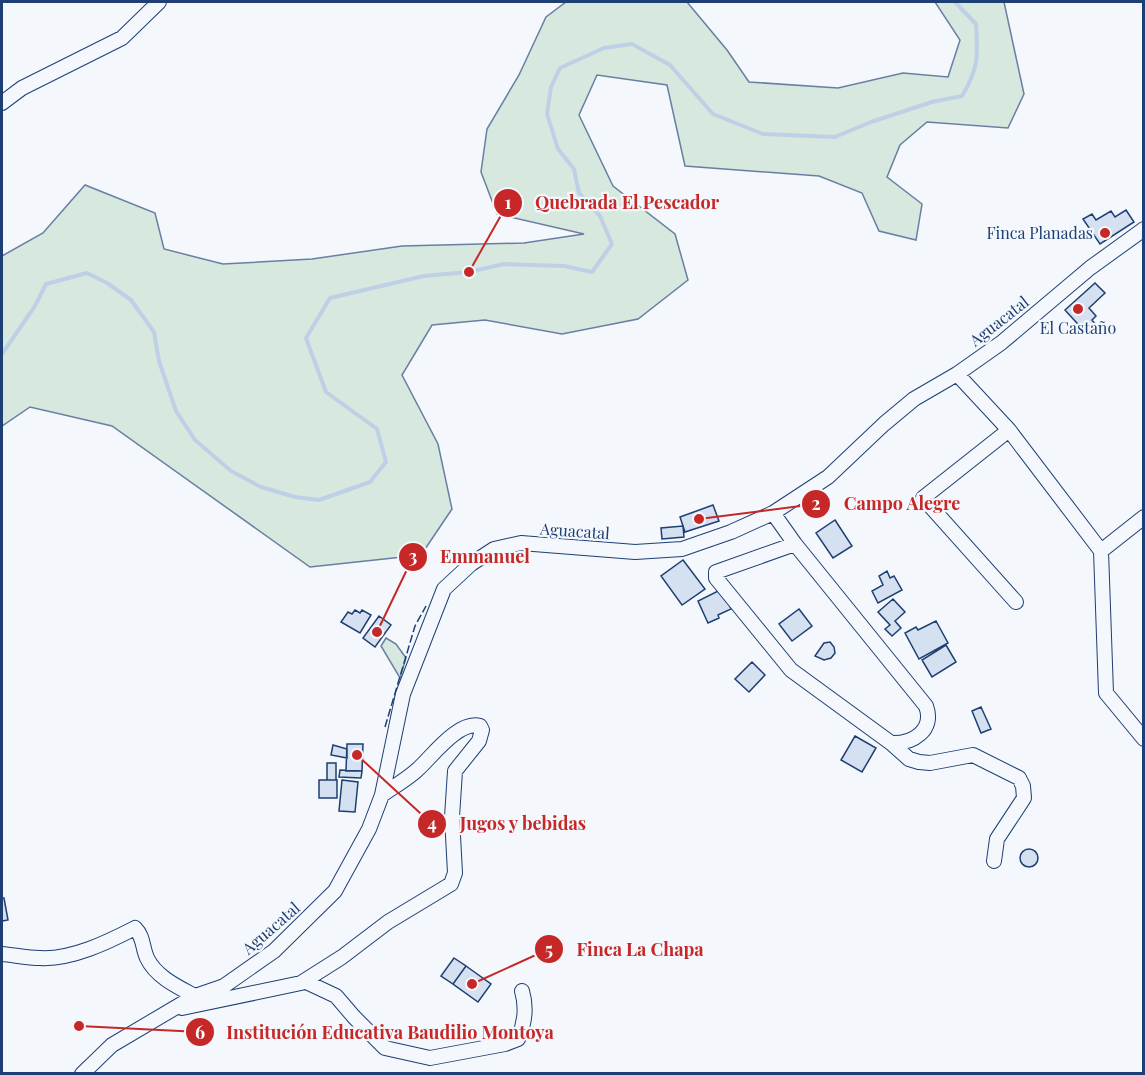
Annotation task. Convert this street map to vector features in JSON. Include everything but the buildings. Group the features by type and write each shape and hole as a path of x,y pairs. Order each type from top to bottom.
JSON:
{"street":[{"path":"2,103 22,88 122,38 159,2"},
{"name":"Aguacatal","path":"82,1074 112,1045 195,996 224,986 274,951 335,891 369,829 382,795 403,694 444,589 471,564 494,549 520,543 635,552 682,549 731,532 773,513 828,477 914,399 957,374 1001,343 1090,268 1143,230"},
{"path":"957,374 1009,430 1101,551 1106,693 1143,739"},
{"path":"1009,430 923,498 1016,602"},
{"path":"773,513 795,544 926,706 929,713 928,723 923,733 901,743 891,743"},
{"path":"1101,551 1143,517"},
{"path":"795,544 716,572 715,575 791,670 891,743 909,759 930,763 973,755 1019,778 1023,786 1024,798 997,839 994,861"},
{"path":"174,1009 304,981 342,957 388,922 451,884 455,873 452,817 455,771 479,741 482,730 480,726 472,725 446,739 416,771 382,795"},
{"path":"2,954 42,958 74,953 104,943 135,928 141,934 148,959 158,974 195,996"},
{"path":"304,981 336,996 385,1048 430,1058 505,1044 518,1039 523,1028 526,1005 522,991"}],"shaded area":[{"path":"566,2 687,2 727,50 749,82 838,88 903,73 948,77 960,40 935,2 1004,2 1024,94 1008,128 927,122 900,145 887,177 922,204 916,240 879,231 862,193 819,176 685,166 667,85 597,75 579,115 613,186 675,234 688,280 638,319 562,334 485,320 432,325 402,375 438,444 452,509 421,555 310,567 112,426 30,407 2,426 2,256 43,233 85,185 155,213 164,249 223,264 312,259 402,246 524,243 584,234 497,214 481,172 487,129 519,75 546,17"},
{"path":"386,638 396,644 406,658 400,678 381,646"}],"waterway":[{"path":"2,354 35,306 46,284 87,273 107,283 131,300 154,332 159,361 176,411 195,440 231,471 261,487 295,497 319,500 370,482 386,462 377,429 326,392 306,338 330,298 424,276 469,272 504,264 564,266 592,272 612,244 600,216 579,193 574,169 558,149 547,114 551,87 560,68 604,48 632,44 670,65 713,114 763,134 835,137 871,122 932,102 962,96 972,77 976,61 976,24 955,2"}],"fence":[{"path":"385,727 415,626 426,606"}],"place":[{"name":"Finca Planadas","path":"1105,233"},
{"name":"Quebrada El Pescador","path":"469,272"},
{"name":"El Castaño","path":"1078,309"},
{"name":"Campo Alegre","path":"699,519"},
{"name":"Emmanuel","path":"377,632"},
{"name":"Jugos y bebidas","path":"357,755"},
{"name":"Finca La Chapa","path":"472,984"},
{"name":"Institución Educativa Baudilio Montoya","path":"79,1026"}]}
